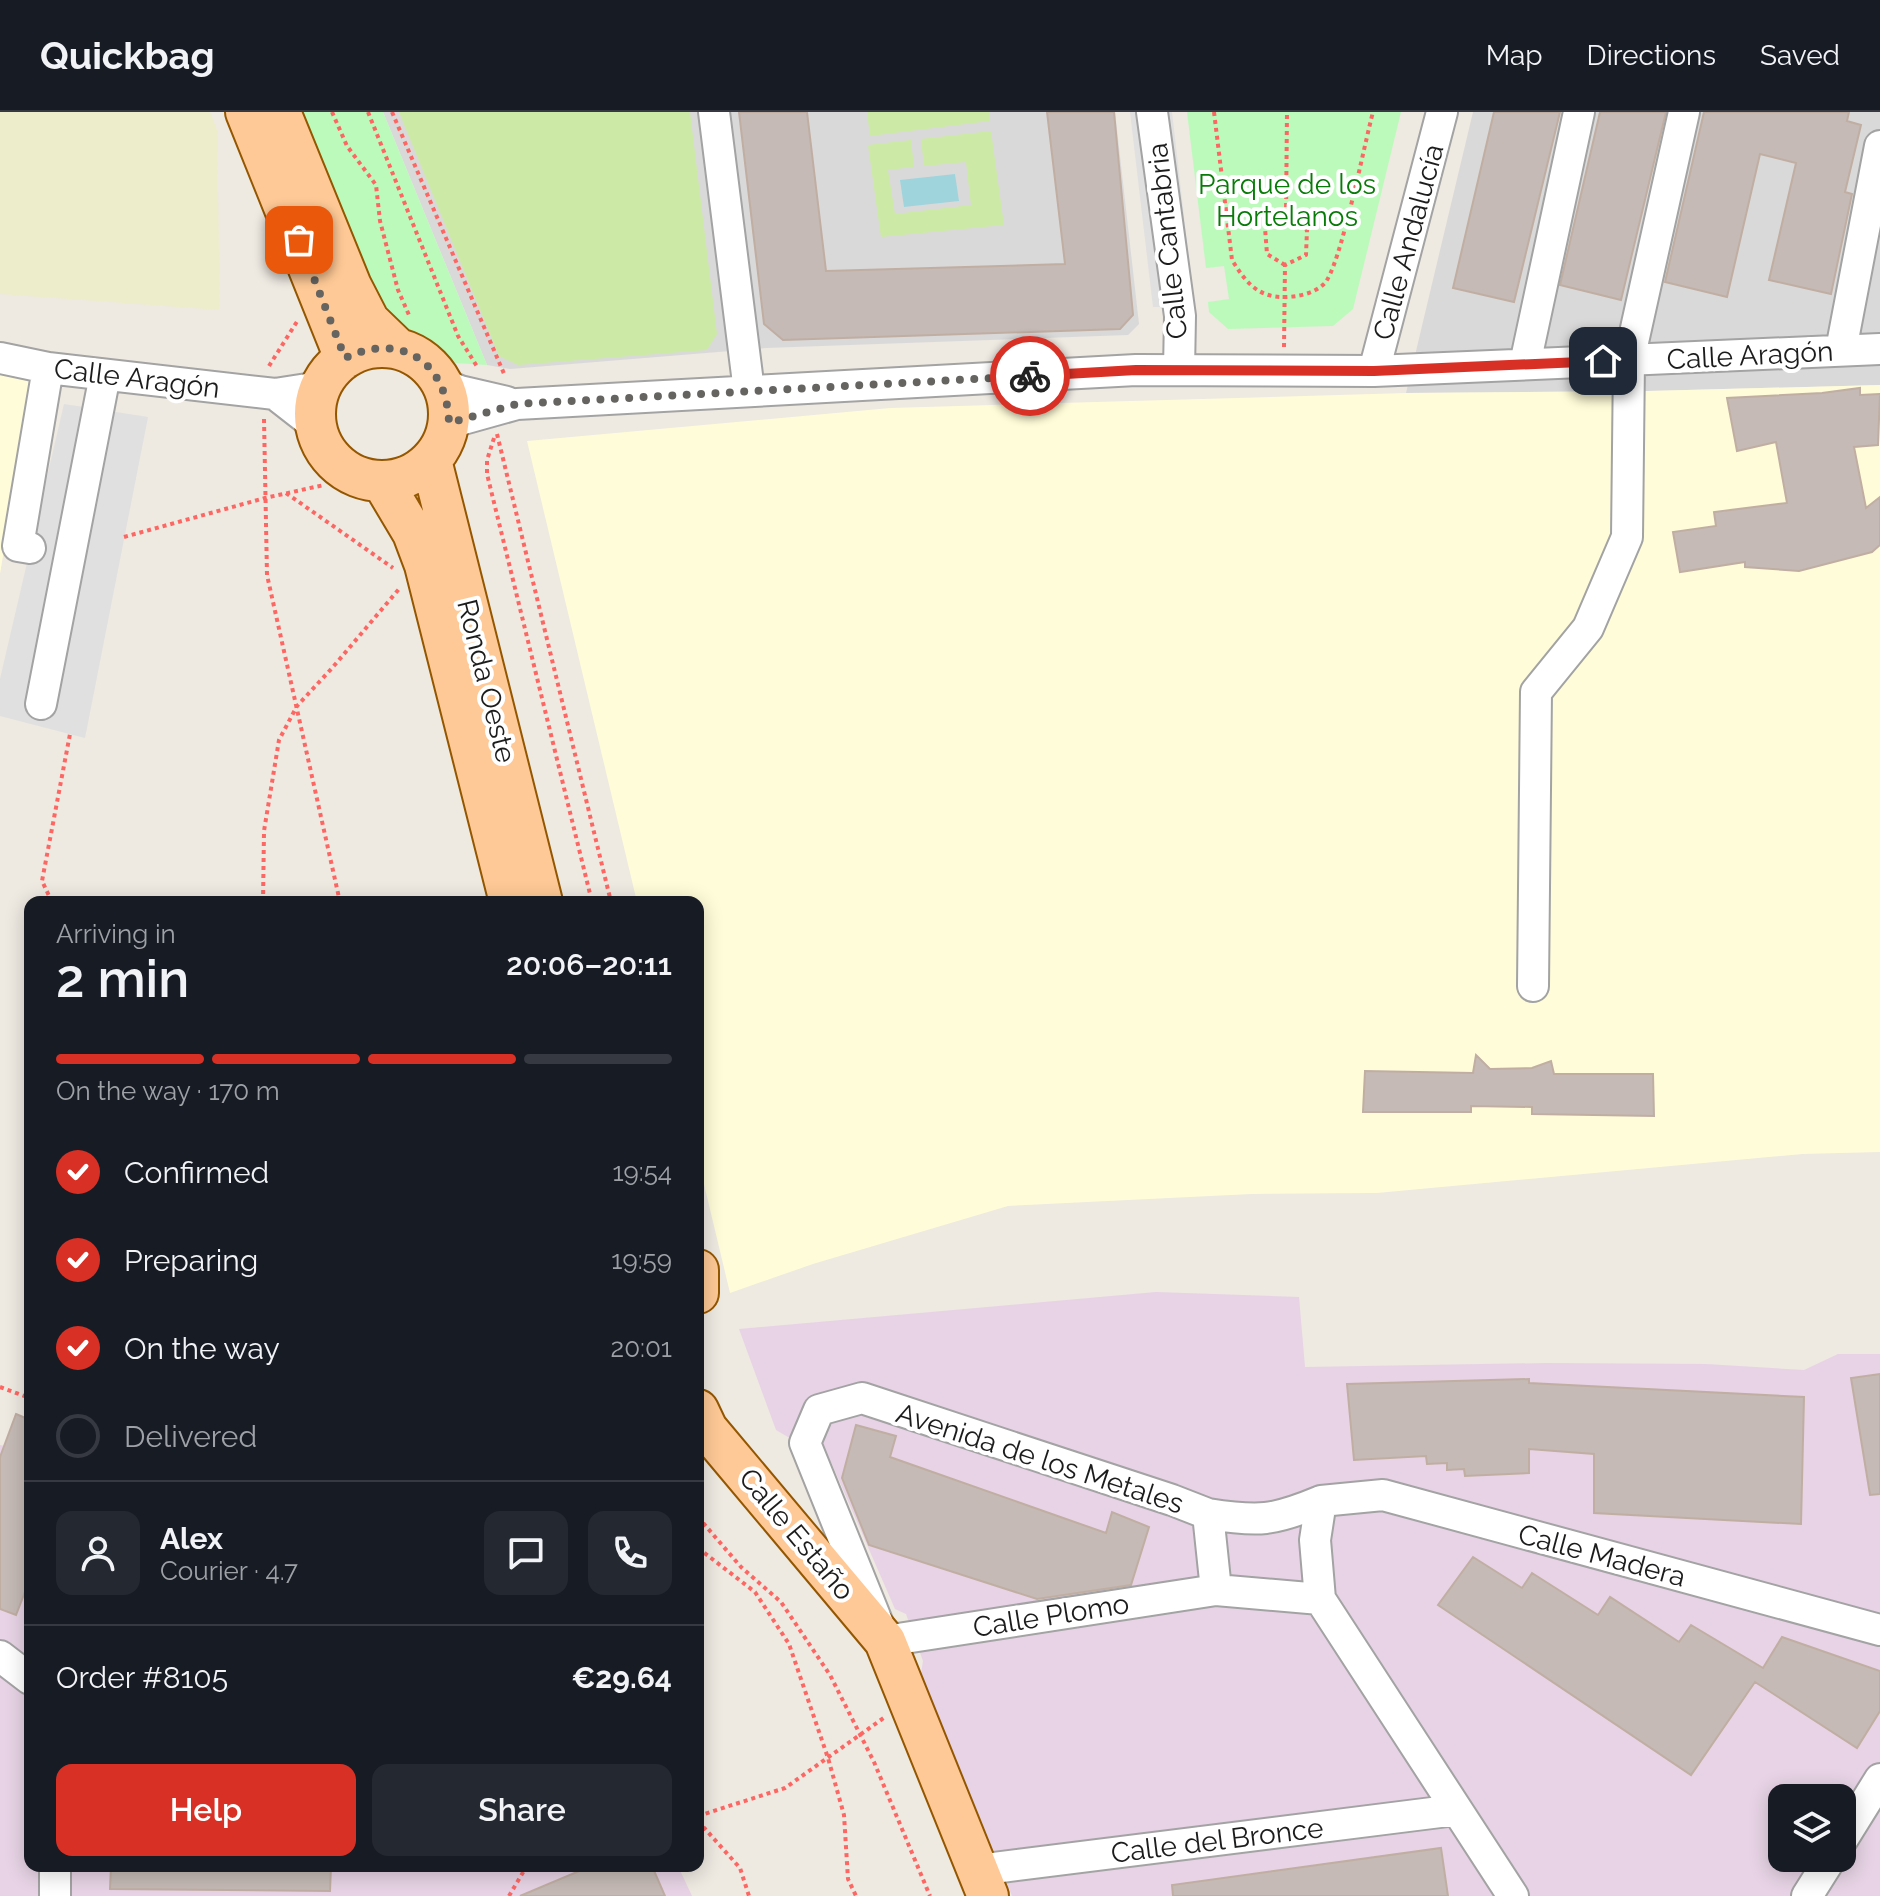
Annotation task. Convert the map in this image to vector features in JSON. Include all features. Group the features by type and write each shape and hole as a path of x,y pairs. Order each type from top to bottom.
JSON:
{"main road":[{"path":"246,112 333,372"},
{"path":"280,112 351,286 369,321 405,336 415,356 431,368 443,384 449,403 449,423 443,443 431,460 417,472 400,479 382,481 359,477 339,466 324,448 316,426 315,406 333,372 370,348 405,336"},
{"name":"Ronda Oeste","path":"431,460 540,896"},
{"name":"Ronda Oeste","path":"382,481 413,533 425,565 508,896"},
{"name":"Calle Estaño","path":"704,1424 885,1641 983,1883"}],"street":[{"path":"714,112 749,391"},
{"name":"Calle Cantabria","path":"1152,112 1180,316 1179,370"},
{"name":"Calle Andalucía","path":"1374,371 1442,112"},
{"path":"1525,364 1579,112"},
{"path":"1533,986 1536,692 1588,628 1627,537 1629,360 1684,112"},
{"path":"1841,350 1880,146"},
{"name":"Calle Aragón","path":"449,423 517,404 1136,370 1374,371 1880,349"},
{"name":"Calle Aragón","path":"0,358 48,368 264,398 333,372"},
{"path":"30,548 18,546 48,368"},
{"path":"41,704 105,375"},
{"name":"Calle Aragón","path":"443,384 487,399 517,404"},
{"path":"264,398 316,426"},
{"name":"Avenida de los Metales","path":"819,1410 862,1398 1208,1514 1216,1590"},
{"name":"Calle Estaño","path":"819,1410 805,1443 885,1641"},
{"name":"Calle Madera","path":"1208,1514 1248,1521 1274,1518 1321,1501 1383,1495 1880,1630"},
{"path":"1321,1501 1315,1540 1320,1599 1513,1896"},
{"path":"1216,1590 1320,1599"},
{"name":"Calle Plomo","path":"885,1641 1216,1590"},
{"path":"0,1656 24,1674"},
{"path":"1856,1818 1880,1779"},
{"name":"Calle del Bronce","path":"983,1883 1456,1810"},
{"path":"55,1872 55,1896"},
{"path":"1807,1896 1822,1872"}],"path":[{"path":"332,112 347,146 376,185 380,221 398,290 405,336"},
{"path":"368,112 458,336 483,377 487,399"},
{"path":"392,112 517,404"},
{"path":"1214,112 1232,260 1244,280 1263,295 1283,297 1303,296 1325,283 1337,259 1373,112"},
{"path":"1286,215 1287,112"},
{"path":"1285,265 1306,255 1307,230 1286,215"},
{"path":"1285,265 1267,254 1265,228 1286,215"},
{"path":"1285,265 1285,369"},
{"path":"299,318 264,398 267,575 339,896"},
{"path":"591,896 487,474 487,460 496,430 610,896"},
{"path":"124,537 324,485"},
{"path":"286,493 396,570"},
{"path":"263,896 264,831 279,740 297,706 400,588"},
{"path":"49,896 42,881 70,734"},
{"path":"0,1387 24,1396"},
{"path":"704,1524 741,1567 781,1602 830,1675 860,1735 930,1896"},
{"path":"704,1553 755,1592 789,1644 844,1815 848,1879 856,1896"},
{"path":"704,1816 785,1788 909,1699"},
{"path":"704,1825 740,1868 749,1896"},
{"path":"509,1896 523,1872"}],"shaded area":[{"path":"383,112 1115,112 1139,324 1128,335 766,348 510,369 487,365"},
{"path":"1130,112 1139,112 1163,307 1153,307"},
{"path":"1163,112 1172,112 1194,304 1186,304"},
{"path":"1473,112 1880,112 1880,385 1406,393"},
{"path":"0,370 33,377 0,574"},
{"path":"1880,385 1880,1152 1803,1154 1377,1193 1252,1194 1008,1206 813,1264 730,1293 704,1184 704,896 636,896 527,441 890,408 1406,393"},
{"path":"64,404 148,417 85,738 0,716 0,679"},
{"path":"1156,1292 1299,1297 1305,1367 1547,1363 1706,1364 1804,1370 1838,1354 1880,1354 1880,1896 1012,1896 921,1674 923,1661 906,1614 895,1609 831,1462 776,1430 739,1329"},
{"path":"0,1445 24,1450 24,1872 681,1872 692,1896 0,1896"}],"green space":[{"path":"0,112 210,112 217,130 220,310 0,294"},
{"path":"294,112 383,112 487,365 455,363 434,343 401,332 386,321"},
{"path":"399,112 690,112 717,334 707,350 518,365 499,356"},
{"path":"867,112 989,112 990,121 870,136"},
{"name":"Parque de los Hortelanos","path":"1187,112 1401,112 1353,309 1333,326 1228,329 1209,312 1208,302 1229,299 1224,266 1206,268"},
{"path":"991,131 1004,225 881,237 868,145 911,140 914,167 888,170 895,214 971,205 966,162 924,166 921,139"}],"water":[{"path":"955,174 959,201 904,207 900,180"}],"building":[{"path":"739,112 807,112 826,271 1065,264 1047,112 1114,112 1133,315 1120,329 783,340 764,324"},
{"path":"1494,112 1560,112 1514,302 1453,288"},
{"path":"1600,112 1666,112 1621,300 1560,285"},
{"path":"1704,112 1849,112 1847,121 1861,125 1845,192 1852,194 1831,294 1769,280 1796,163 1760,154 1727,297 1665,282"},
{"path":"1860,388 1860,395 1880,394 1878,445 1854,447 1866,508 1880,497 1880,545 1872,552 1799,571 1745,567 1745,562 1680,572 1673,532 1716,526 1714,512 1787,503 1776,442 1737,451 1727,398"},
{"path":"1476,1055 1490,1069 1532,1068 1551,1061 1554,1074 1653,1074 1654,1116 1532,1114 1532,1107 1471,1106 1471,1112 1363,1112 1365,1071 1473,1073"},
{"path":"1880,1374 1880,1494 1870,1495 1851,1378"},
{"path":"1529,1379 1529,1383 1804,1397 1801,1524 1594,1513 1594,1454 1529,1449 1529,1473 1465,1476 1464,1469 1447,1470 1447,1463 1427,1464 1426,1456 1354,1460 1347,1384"},
{"path":"16,1414 24,1417 24,1594 16,1615 0,1609 0,1457"},
{"path":"856,1425 896,1436 890,1457 1106,1533 1112,1512 1149,1527 1131,1585 1037,1599 869,1545 842,1478"},
{"path":"1473,1557 1522,1588 1532,1573 1598,1615 1610,1597 1679,1642 1691,1625 1763,1668 1782,1637 1880,1671 1880,1711 1857,1748 1755,1682 1691,1775 1438,1605"},
{"path":"1441,1848 1448,1896 1173,1896 1172,1885"},
{"path":"111,1872 331,1872 330,1891 110,1889"},
{"path":"577,1872 655,1872 665,1896 520,1896"}],"way so far":[{"path":"299,240 345,358 361,350 379,347 397,348 415,356 431,368 443,384 449,403 449,423 517,404 1030,376"}],"route":[{"path":"1030,376 1136,370 1374,371 1603,361"}]}
